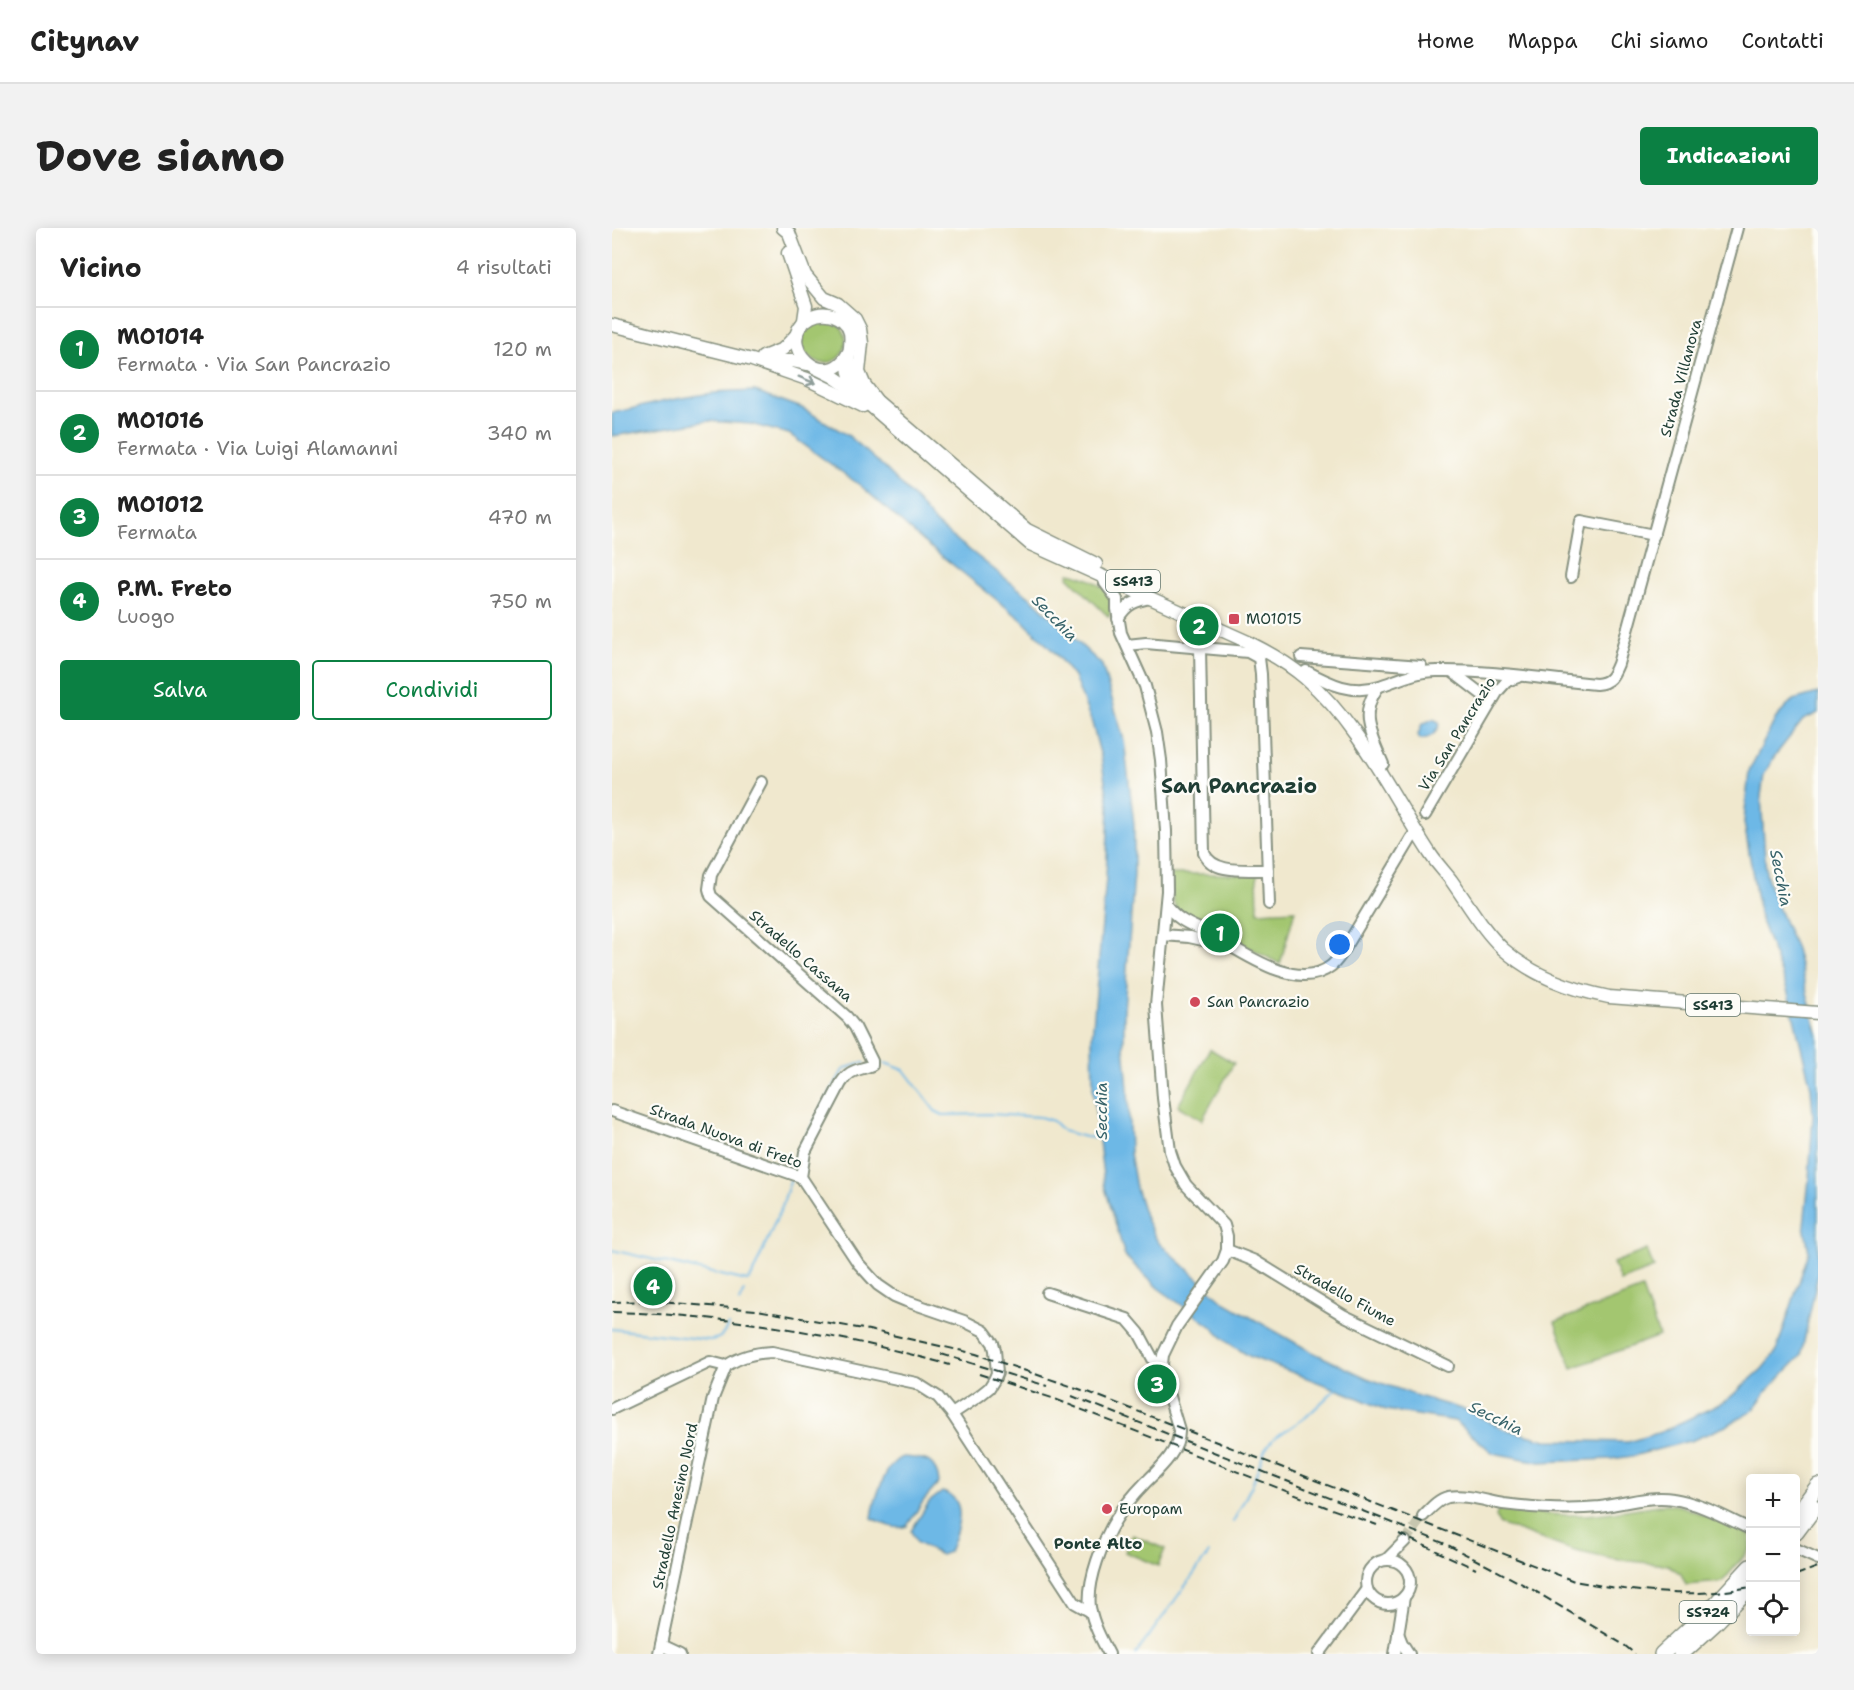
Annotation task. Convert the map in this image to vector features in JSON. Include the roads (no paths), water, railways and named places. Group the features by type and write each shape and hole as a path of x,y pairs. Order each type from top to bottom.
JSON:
{"highway":[{"path":"1800,1511 1818,1486"},
{"path":"1799,1528 1818,1503"},
{"name":"SS724","path":"1662,1654 1713,1607 1746,1571"},
{"name":"SS724","path":"1681,1654 1746,1591"}],"main road":[{"name":"SS413","path":"783,228 789,258 806,306 797,347 803,359 850,388 1030,544 1248,642 1272,655 1305,678 1324,696 1356,737 1433,858 1452,881 1485,930 1503,949 1526,966 1556,982 1609,997 1818,1013"},
{"name":"SS413","path":"783,228 789,233 805,275 824,298 838,304 855,319 860,329 862,343 860,372 864,384 876,400"},
{"name":"SS413","path":"799,285 812,299 843,321 849,328 852,337 848,359 853,382 1027,530 1251,634 1277,649 1306,671 1346,714 1383,764 1452,881"},
{"path":"752,360 783,349 804,322 818,314 835,316"},
{"path":"612,325 752,360 807,379 860,404 887,422"},
{"path":"752,360 793,361 825,369 842,362 851,347"}],"street":[{"name":"Strada Villanova","path":"1521,676 1596,684 1610,680 1618,664 1737,228"},
{"path":"1571,576 1581,521 1654,535"},
{"path":"1102,576 1117,599 1121,633 1144,686 1157,732 1166,831 1166,905 1156,1005 1163,1098 1170,1151 1175,1166 1186,1185 1224,1226 1227,1236 1227,1250 1219,1267 1177,1326 1165,1348 1162,1364 1164,1380 1177,1421 1179,1437 1176,1445 1162,1465 1126,1504 1108,1531 1092,1574 1089,1595 1091,1612 1095,1626 1109,1654"},
{"path":"1119,619 1131,603 1152,598"},
{"path":"1127,645 1146,643 1253,653 1261,662 1269,904"},
{"path":"1200,648 1204,853 1210,863 1222,867 1268,870"},
{"path":"1301,657 1421,666"},
{"path":"1383,764 1368,726 1369,702 1380,686 1385,663"},
{"path":"1306,671 1328,684 1365,690 1429,671 1521,676"},
{"path":"1449,671 1492,702"},
{"name":"Via San Pancrazio","path":"1425,815 1492,702 1507,681 1521,676"},
{"name":"Stradello Cassana","path":"761,782 711,875 709,889 711,896 847,1017 855,1027 872,1061 870,1067 849,1073 841,1083 805,1152 801,1177"},
{"path":"1164,923 1191,927 1212,935 1227,946 1291,974 1313,974 1334,964 1343,952 1412,837"},
{"path":"1166,905 1178,918 1191,927"},
{"path":"1162,935 1189,937 1227,946"},
{"name":"Strada Nuova di Freto","path":"612,1111 801,1177 858,1263 878,1285 894,1296 978,1327 988,1335 997,1357 997,1373 994,1380 980,1396 952,1414"},
{"name":"Stradello Fiume","path":"1227,1250 1254,1261 1352,1320 1448,1366"},
{"path":"1047,1293 1127,1319 1139,1333 1154,1361 1162,1364"},
{"path":"612,1409 710,1362 726,1366 737,1359 753,1354 772,1352 916,1383 938,1397 952,1414 1075,1603 1091,1612"},
{"name":"Stradello Anesino Nord","path":"660,1649 713,1398 726,1366"},
{"path":"1423,1516 1431,1507 1447,1497 1570,1509 1670,1498 1687,1502 1746,1526"},
{"path":"1386,1560 1403,1544 1402,1565"},
{"path":"1800,1550 1818,1559"},
{"path":"1395,1654 1409,1577 1402,1565 1395,1561 1386,1560 1377,1563 1370,1570 1366,1579 1367,1589 1374,1599 1387,1604 1404,1597"},
{"path":"1319,1654 1367,1589"},
{"path":"1351,1611 1374,1599"},
{"path":"1387,1604 1402,1643 1409,1654"},
{"path":"660,1649 680,1654"}],"water":[{"name":"Secchia","path":"755,391 802,408 849,436 885,468 935,523 1033,600 1102,665 1124,740 1134,824 1134,874 1124,1010 1130,1153 1136,1188 1146,1219 1158,1242 1224,1302 1310,1351 1367,1378 1468,1411 1504,1429 1546,1440 1628,1442 1661,1432 1726,1401 1762,1369 1776,1352 1809,1252 1804,1225 1813,1115 1811,1087 1787,989 1760,918 1744,822 1749,771 1776,718 1793,700 1818,693 1818,713 1803,720 1774,757 1764,775 1761,796 1766,873 1796,949 1818,1036 1818,1274 1801,1356 1767,1391 1752,1411 1726,1426 1693,1440 1633,1456 1540,1462 1493,1453 1455,1421 1386,1410 1249,1356 1227,1342 1211,1326 1158,1288 1125,1256 1104,1184 1093,1090 1092,1038 1106,878 1109,806 1101,757 1092,723 1074,677 1055,653 1022,620 923,541 861,486 789,434 750,424 708,421 612,436 612,413 712,393"},
{"path":"1433,719 1439,722 1436,732 1427,738 1420,739 1418,735 1422,724"},
{"path":"903,1457 928,1461 935,1468 939,1483 924,1500 907,1526 898,1528 872,1518 878,1492 886,1474 897,1460"},
{"path":"942,1492 951,1496 956,1502 959,1518 949,1552 941,1555 917,1543 911,1531 929,1502"}],"waterway":[{"name":"Secchia","path":"877,1062 904,1070 935,1111 943,1115 989,1114 1040,1117 1053,1121 1063,1131 1085,1137 1101,1138"},
{"path":"792,1169 796,1154 843,1070 859,1063 865,1063"},
{"path":"612,1250 747,1281 751,1278 782,1206 791,1178"},
{"path":"739,1302 744,1291"},
{"path":"612,1329 709,1340 721,1336 728,1325"},
{"path":"1233,1522 1252,1485 1265,1450 1273,1439 1306,1417 1338,1387"},
{"path":"1136,1654 1209,1553"}],"tunnel":[{"path":"1405,1541 1423,1516"}],"railway":[{"path":"612,1302 649,1301 757,1310 869,1330 976,1354 1088,1392 1574,1581 1662,1593 1706,1593 1746,1588"},
{"path":"612,1312 698,1317 783,1328 867,1344 950,1365"},
{"path":"941,1354 1047,1386"},
{"path":"979,1374 1055,1399 1326,1507 1377,1525"},
{"path":"1072,1396 1446,1544 1530,1588 1635,1654"},
{"path":"1399,1534 1476,1569"},
{"path":"1800,1574 1818,1567"}],"place":[{"name":"MO1015","path":"1234,619"},
{"name":"MO1016","path":"1199,626"},
{"name":"MO1014","path":"1220,933"},
{"name":"San Pancrazio","path":"1195,1002"},
{"name":"P.M. Freto","path":"653,1286"},
{"name":"MO1012","path":"1157,1384"},
{"name":"Europam","path":"1107,1509"}],"district":[{"name":"San Pancrazio","path":"1239,786"},
{"name":"Ponte Alto","path":"1098,1543"}]}
